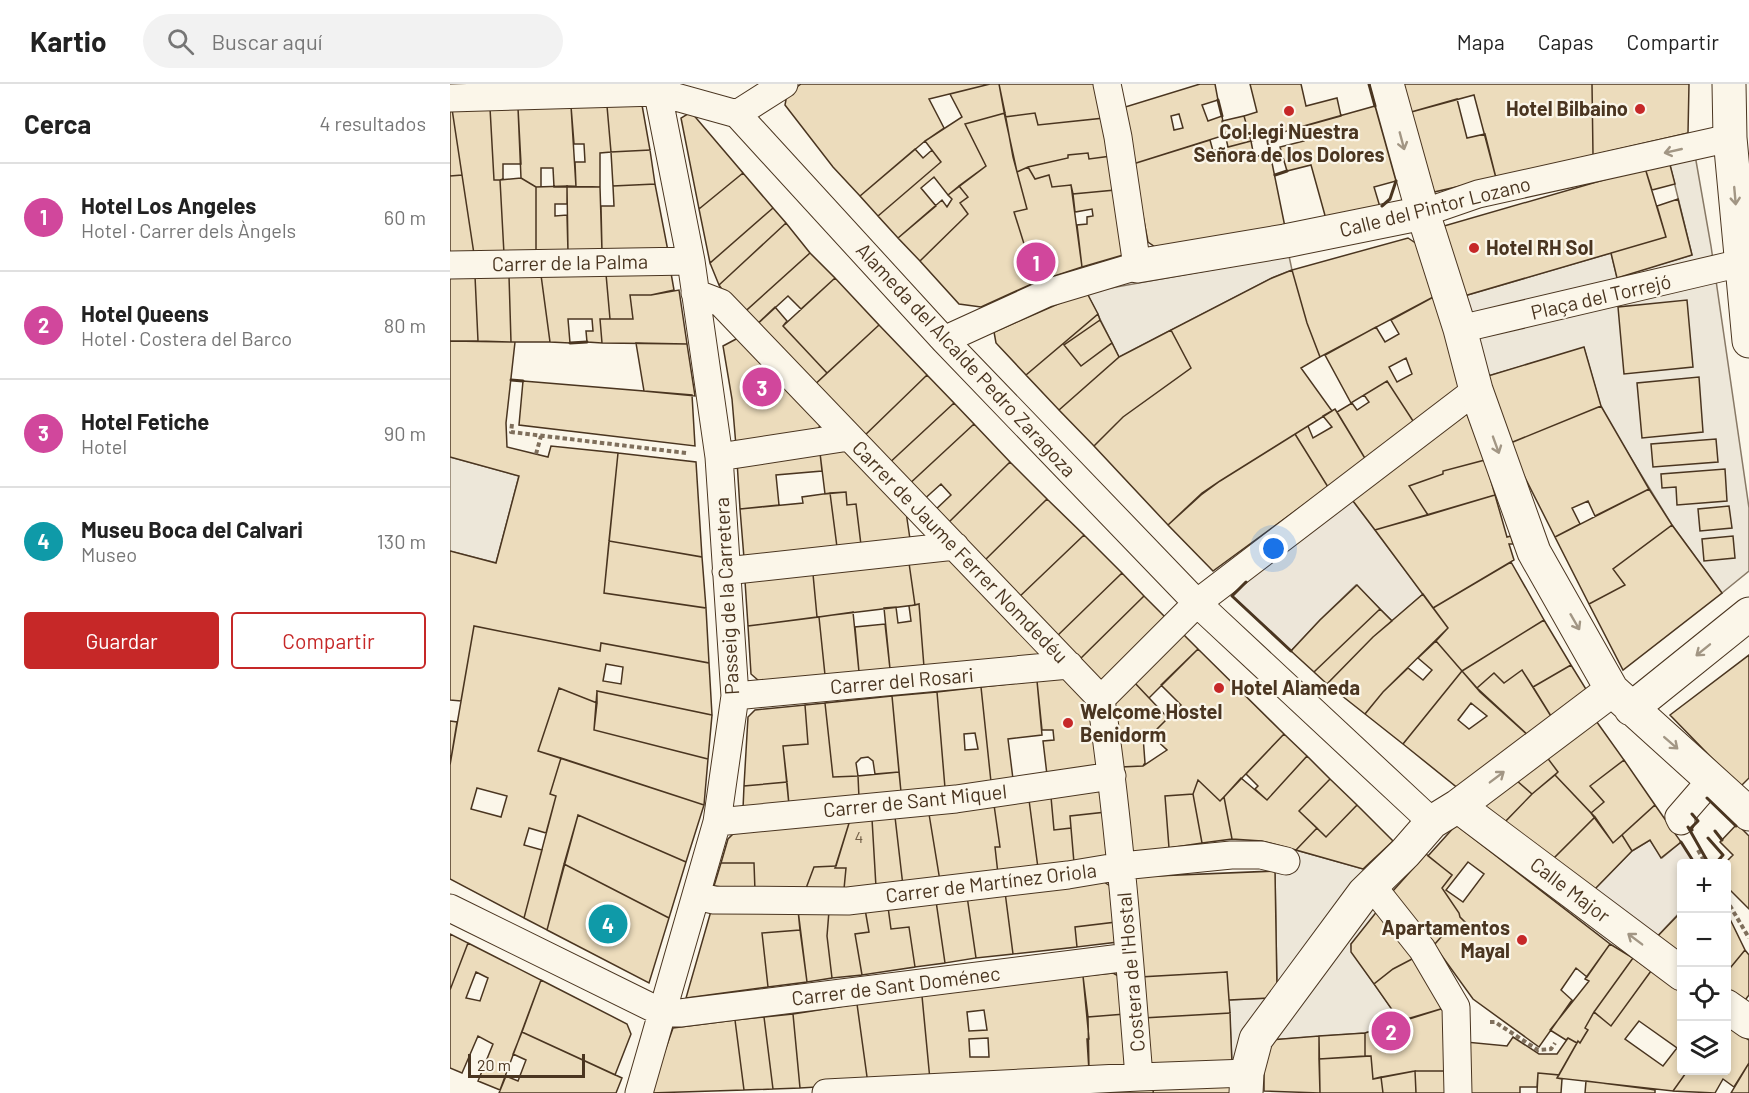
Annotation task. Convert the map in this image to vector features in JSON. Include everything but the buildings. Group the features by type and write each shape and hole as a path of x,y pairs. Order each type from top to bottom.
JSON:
{"street":[{"path":"450,98 657,88 737,114 784,84"},
{"path":"944,340 1047,293 1137,266 1118,137 1107,84"},
{"path":"1387,84 1422,213 1460,329 1476,390 1534,552 1622,699 1749,814"},
{"path":"1729,84 1730,138 1749,341"},
{"name":"Passeig de la Carretera","path":"639,1093 717,822 735,696 719,457 691,261 657,88"},
{"name":"Alameda del Alcalde Pedro Zaragoza","path":"737,114 944,340 1197,603 1445,814"},
{"name":"Calle del Pintor Lozano","path":"1137,266 1285,241 1422,213 1478,194 1730,138"},
{"name":"Carrer de la Palma","path":"450,265 691,261"},
{"name":"Plaça del Torrejó","path":"1460,329 1741,263"},
{"name":"Carrer de Jaume Ferrer Nomdedéu","path":"695,293 721,303 1101,699"},
{"path":"1122,866 1101,699 1197,603 1476,390"},
{"path":"719,457 849,437"},
{"path":"726,571 955,546"},
{"path":"826,1093 1248,1072 1256,1039 1372,886 1445,814 1749,614"},
{"name":"Carrer del Rosari","path":"735,696 921,680 1069,664"},
{"name":"Carrer de Sant Miquel","path":"717,822 956,799 1112,776"},
{"path":"1681,821 1678,817 1712,779"},
{"name":"Calle Major","path":"1445,814 1677,971"},
{"name":"Carrer de Martínez Oriola","path":"696,896 714,900 848,901 1068,875 1122,866 1232,855 1261,855 1286,861"},
{"name":"Costera de l'Hostal","path":"1122,866 1139,1077"},
{"path":"1372,886 1422,949 1456,1007 1458,1093"},
{"path":"450,908 663,1013"},
{"name":"Carrer de Sant Doménec","path":"663,1013 680,1013 1129,957"},
{"path":"1731,1009 1749,1022"}],"path":[{"path":"512,424 511,432 719,457"},
{"path":"536,454 541,436"},
{"path":"1731,907 1749,938"},
{"path":"1456,1022 1496,1022 1538,1050 1551,1049 1555,1043"}],"shaded area":[{"path":"1695,155 1711,246 1749,508 1749,571 1722,593 1672,525 1602,411 1584,348 1488,376 1464,296 1611,253 1617,277 1692,255 1669,161"},
{"path":"1289,256 1292,270 1272,278 1119,357 1088,295 1083,293"},
{"path":"450,457 519,476 496,563 450,551"},
{"path":"1350,497 1423,594 1392,621 1356,585 1291,651 1232,596 1257,571"},
{"path":"1650,840 1662,858 1681,842 1692,859 1677,859 1677,915 1653,941 1591,893 1632,851"},
{"path":"1393,841 1417,865 1351,944 1352,952 1400,1021 1365,1033 1270,1040 1232,1064 1229,1000 1269,998 1277,988 1275,871 1296,850 1363,869"}],"wall":[{"path":"1369,84 1375,106"},
{"path":"1218,100 1222,116"},
{"path":"1267,136 1270,153"},
{"path":"1275,175 1287,171"},
{"path":"1382,206 1390,199 1396,181"},
{"path":"570,343 587,342"},
{"path":"511,380 523,381"},
{"path":"1246,582 1232,596 1291,651"},
{"path":"1707,798 1736,826"},
{"path":"1692,814 1698,821 1691,828 1692,830"},
{"path":"1688,827 1706,859"},
{"path":"1715,831 1722,840"},
{"path":"1708,838 1723,855 1719,859"},
{"path":"1681,842 1692,859"}],"place":[{"name":"Hotel Bilbaino","path":"1640,109"},
{"name":"Col·legi Nuestra Señora de los Dolores","path":"1289,111"},
{"name":"Hotel RH Sol","path":"1474,248"},
{"name":"Hotel Los Angeles","path":"1036,262"},
{"name":"Hotel Fetiche","path":"762,387"},
{"name":"Hotel Alameda","path":"1219,688"},
{"name":"Welcome Hostel Benidorm","path":"1068,723"},
{"name":"Museu Boca del Calvari","path":"608,924"},
{"name":"Apartamentos Mayal","path":"1522,940"},
{"name":"Hotel Queens","path":"1391,1031"}]}
